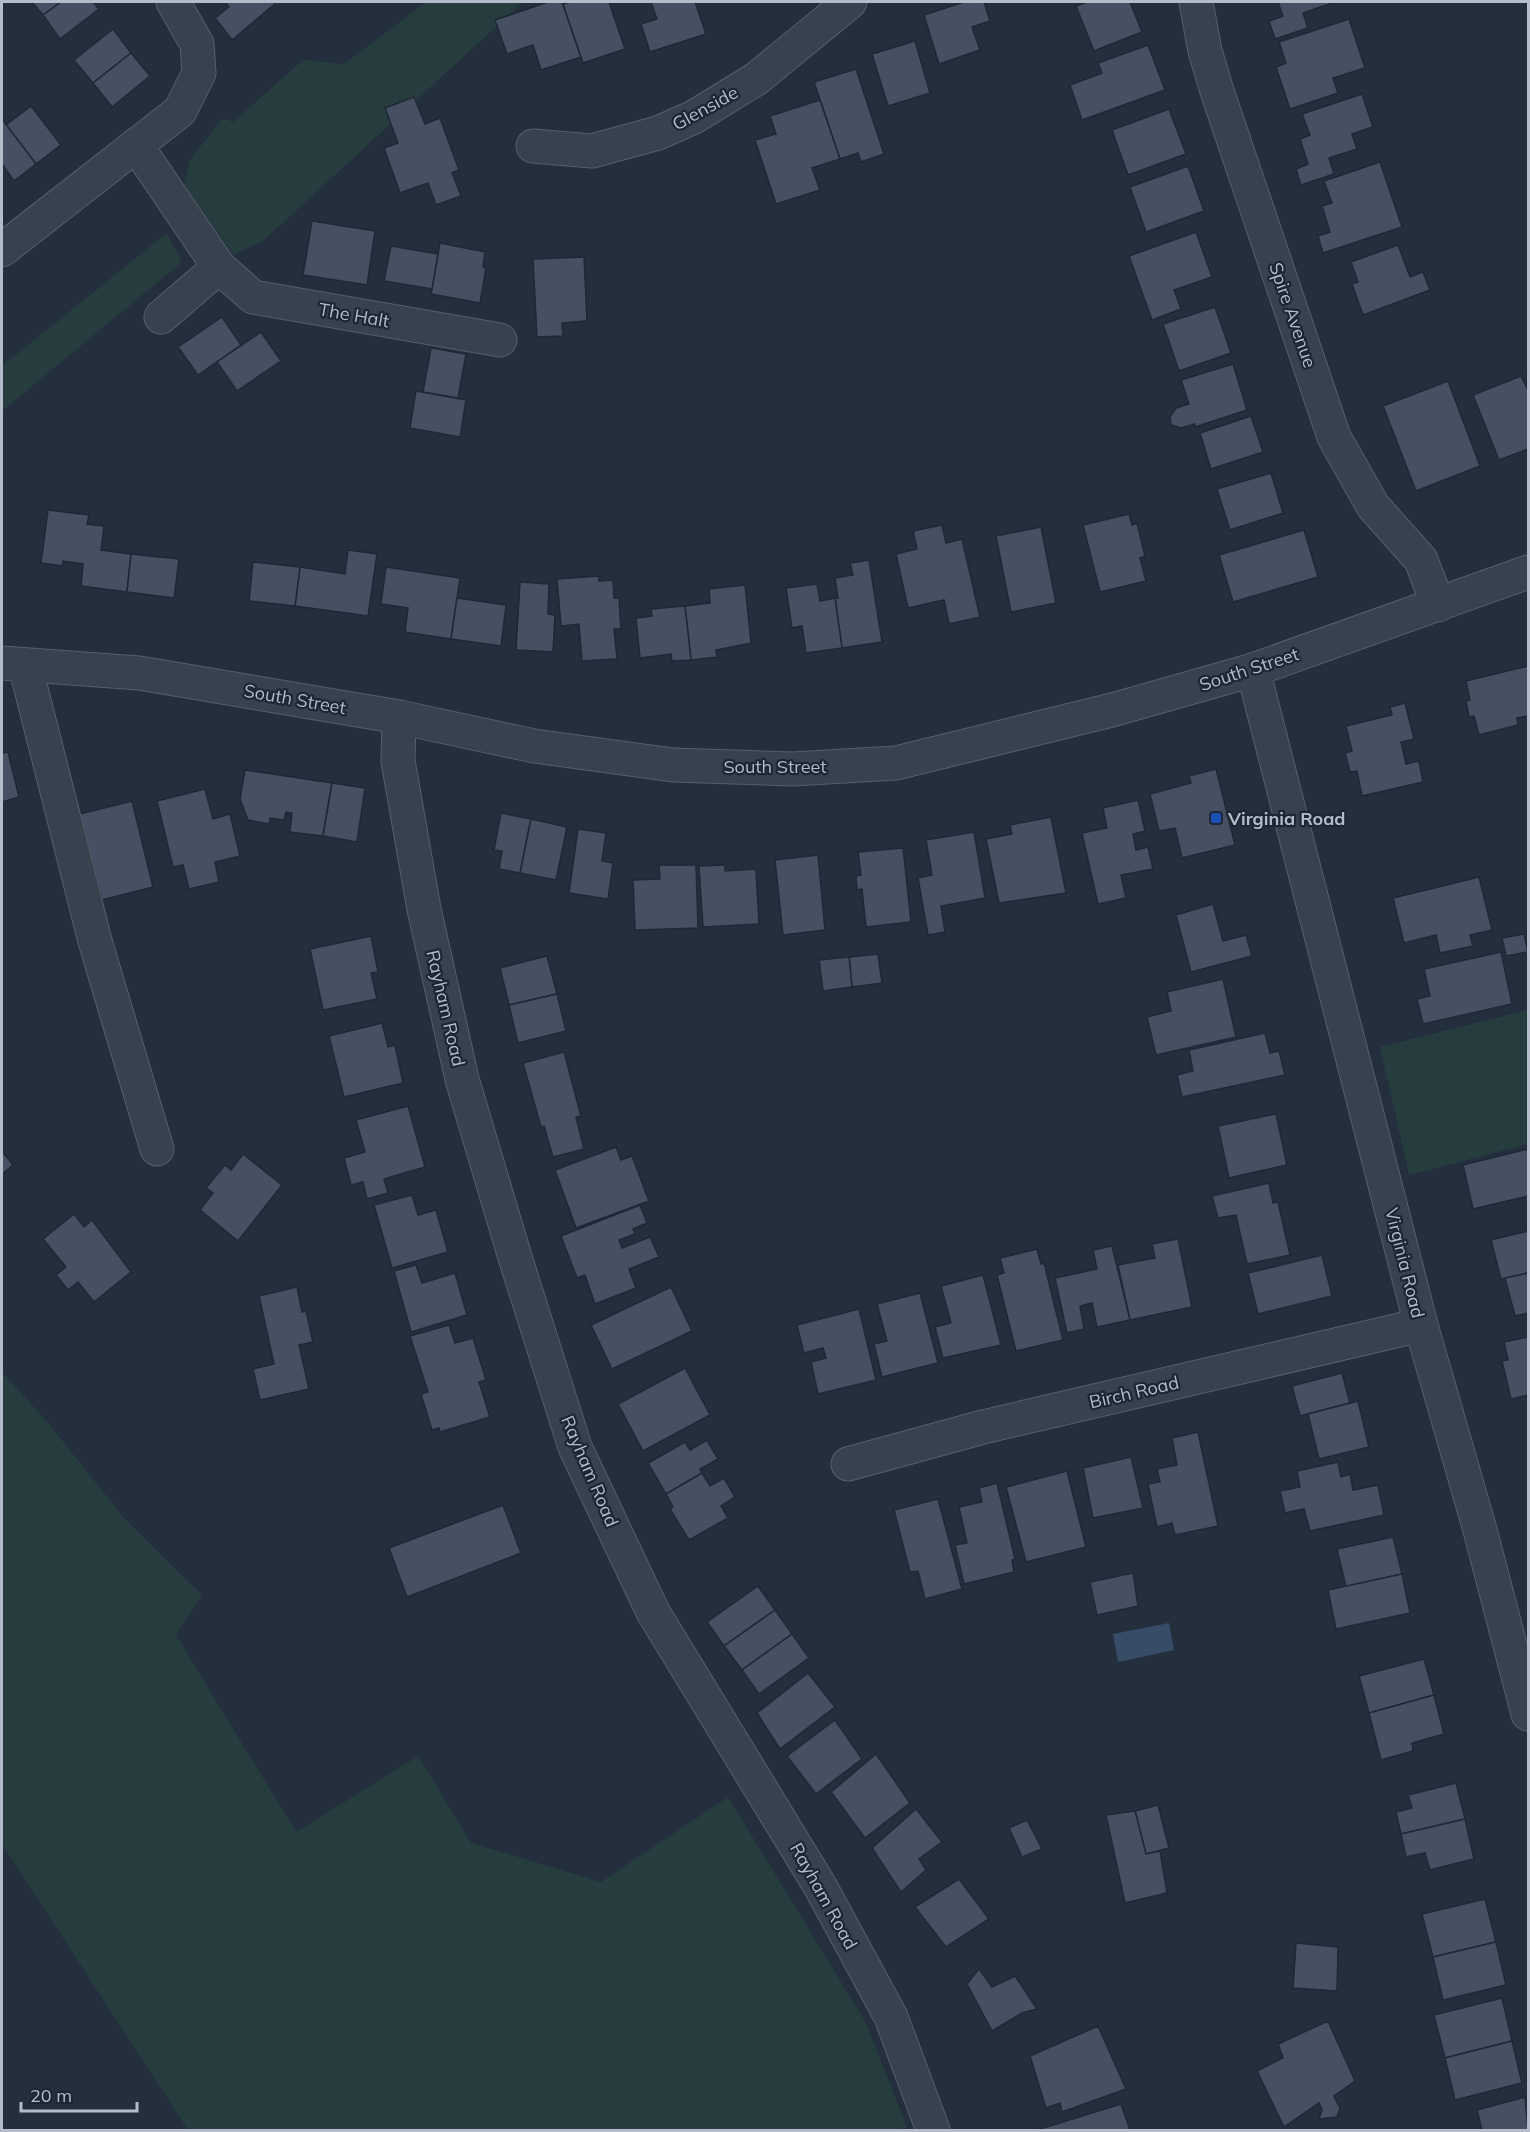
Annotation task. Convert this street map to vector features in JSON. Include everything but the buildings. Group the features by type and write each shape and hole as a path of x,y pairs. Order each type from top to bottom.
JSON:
{"street":[{"path":"2,250 180,111 199,74 197,44 173,2"},
{"name":"Glenside","path":"533,146 592,151 658,133 694,117 756,79 850,2"},
{"name":"Spire Avenue","path":"1196,2 1205,51 1216,91 1334,437 1373,507 1422,560 1438,605"},
{"name":"The Halt","path":"136,145 219,267 253,297 500,340"},
{"path":"161,317 219,267"},
{"name":"South Street","path":"13,664 139,673 399,717 534,746 662,764 793,769 896,762 1112,710 1253,670 1528,572"},
{"path":"13,664 157,1149"},
{"name":"Virginia Road","path":"1253,670 1421,1325 1480,1530 1528,1714"},
{"name":"Rayham Road","path":"399,717 400,772 424,909 462,1079 575,1447 653,1612 820,1886 891,2017 933,2130"},
{"name":"Birch Road","path":"848,1464 983,1427 1421,1325"}],"green space":[{"path":"426,2 523,2 263,241 233,255 184,184 189,161 223,118 233,122 303,60 344,64"},
{"path":"167,233 182,262 2,411 2,366"},
{"path":"1528,1010 1528,1144 1409,1175 1380,1047"},
{"path":"2,1372 49,1424 124,1518 202,1595 176,1635 296,1832 418,1756 471,1843 601,1882 728,1797 865,2021 907,2127 900,2130 188,2130 2,1844"}],"water":[{"path":"1169,1623 1174,1650 1118,1662 1113,1634"}],"place":[{"name":"Virginia Road","path":"1216,818"}]}
